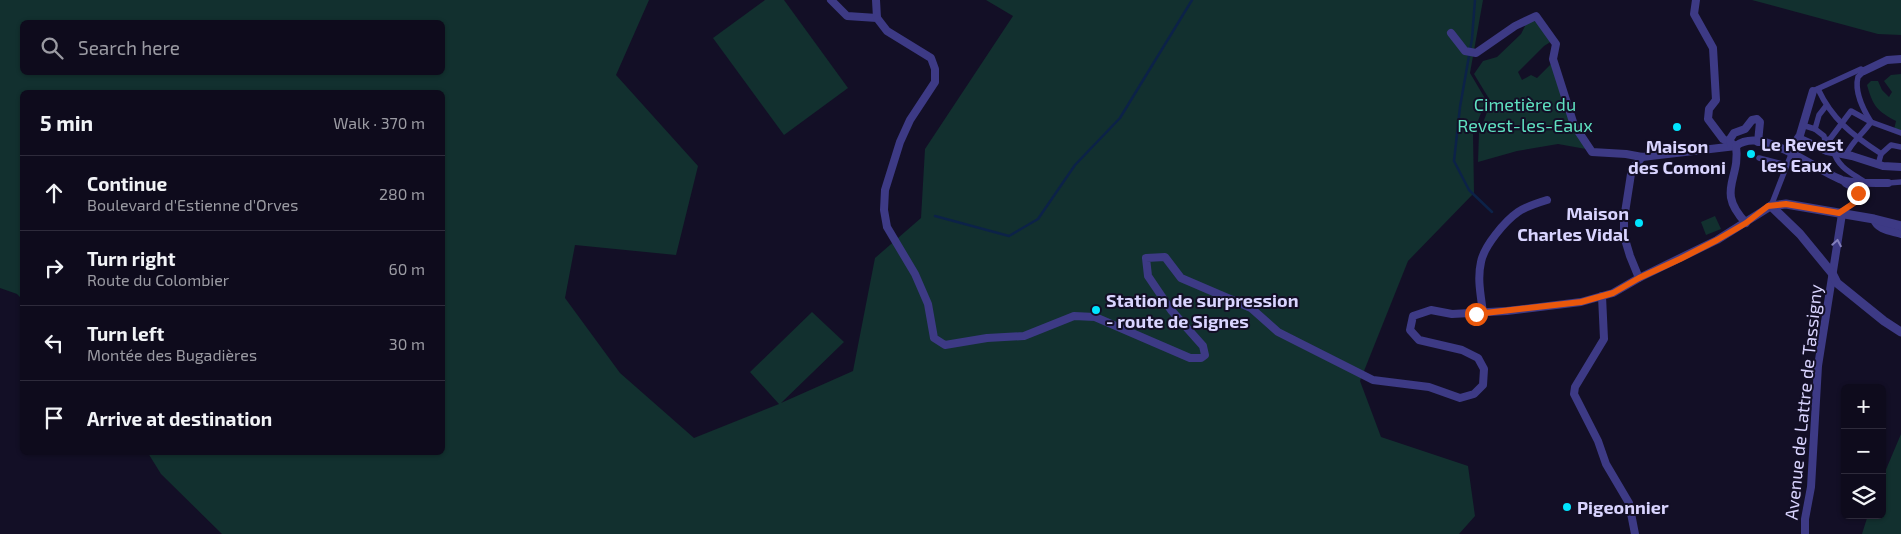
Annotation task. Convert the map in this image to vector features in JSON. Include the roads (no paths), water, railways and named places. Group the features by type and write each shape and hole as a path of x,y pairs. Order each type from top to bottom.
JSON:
{"street":[{"path":"831,0 847,16 877,18"},
{"path":"876,0 877,18 887,31 930,58 935,69 935,82 910,120 900,142 885,190 884,210 886,227 915,274 928,304 934,338 941,344 987,338 1024,336 1074,316 1095,317 1190,358 1201,358 1205,355 1203,346 1171,310 1148,276 1146,258 1166,257 1181,278 1251,308 1278,332 1373,380 1429,387 1460,398 1474,394 1483,384 1484,369 1478,358 1462,350 1418,340 1410,330 1413,316 1431,310 1452,314 1483,313 1581,302 1613,293 1639,278 1680,259 1746,223 1773,200 1815,90 1869,65 1876,65"},
{"path":"1696,0 1694,14 1713,48 1714,56 1716,100 1710,109 1708,119 1724,139 1733,145"},
{"path":"1451,33 1465,51 1475,53 1515,26 1536,16 1556,44 1552,59 1574,125 1592,152 1642,157 1758,142 1792,152 1842,179 1866,183 1901,182"},
{"path":"1871,122 1861,103 1857,87 1858,77 1864,71 1891,58 1901,59"},
{"path":"1815,90 1842,124 1857,138 1881,154"},
{"path":"1815,129 1825,104"},
{"path":"1825,140 1830,139 1851,112 1901,133"},
{"path":"1746,223 1730,200 1736,159 1730,139 1734,133 1745,129 1752,120 1757,120 1761,125 1758,142"},
{"path":"1846,155 1871,122"},
{"path":"1802,125 1815,129 1824,136 1830,151 1835,157 1845,168 1866,183"},
{"path":"1798,138 1830,151 1878,165 1901,168"},
{"path":"1878,165 1881,154 1891,145 1901,147"},
{"path":"1639,278 1626,244 1624,219 1630,174 1642,157"},
{"path":"1759,158 1786,165"},
{"path":"1841,214 1854,203 1858,194 1857,191 1845,184 1842,179"},
{"path":"1483,313 1479,277 1484,252 1491,240 1517,213 1532,204 1547,200"},
{"path":"1773,200 1841,214 1874,218 1901,226"},
{"path":"1773,200 1843,289 1901,332"},
{"name":"Avenue de Lattre de Tassigny","path":"1805,534 1804,519 1812,487 1818,366 1841,214"},
{"path":"1874,218 1875,224 1880,227 1901,234"},
{"path":"1602,296 1604,339 1575,387 1574,394 1598,441 1606,464 1629,503 1635,534"}],"waterway":[{"path":"935,216 1009,236 1038,219 1075,165 1120,118 1192,0"},
{"path":"1475,0 1472,39 1460,107 1454,161 1469,190 1492,212"}],"place":[{"name":"Maison des Comoni","path":"1677,127"},
{"name":"Le Revest les Eaux","path":"1751,154"},
{"name":"Maison Charles Vidal","path":"1639,223"},
{"name":"Station de surpression - route de Signes","path":"1096,310"},
{"name":"Pigeonnier","path":"1567,507"}],"park label":[{"name":"Cimetière du Revest-les-Eaux","path":"1525,114"}]}
